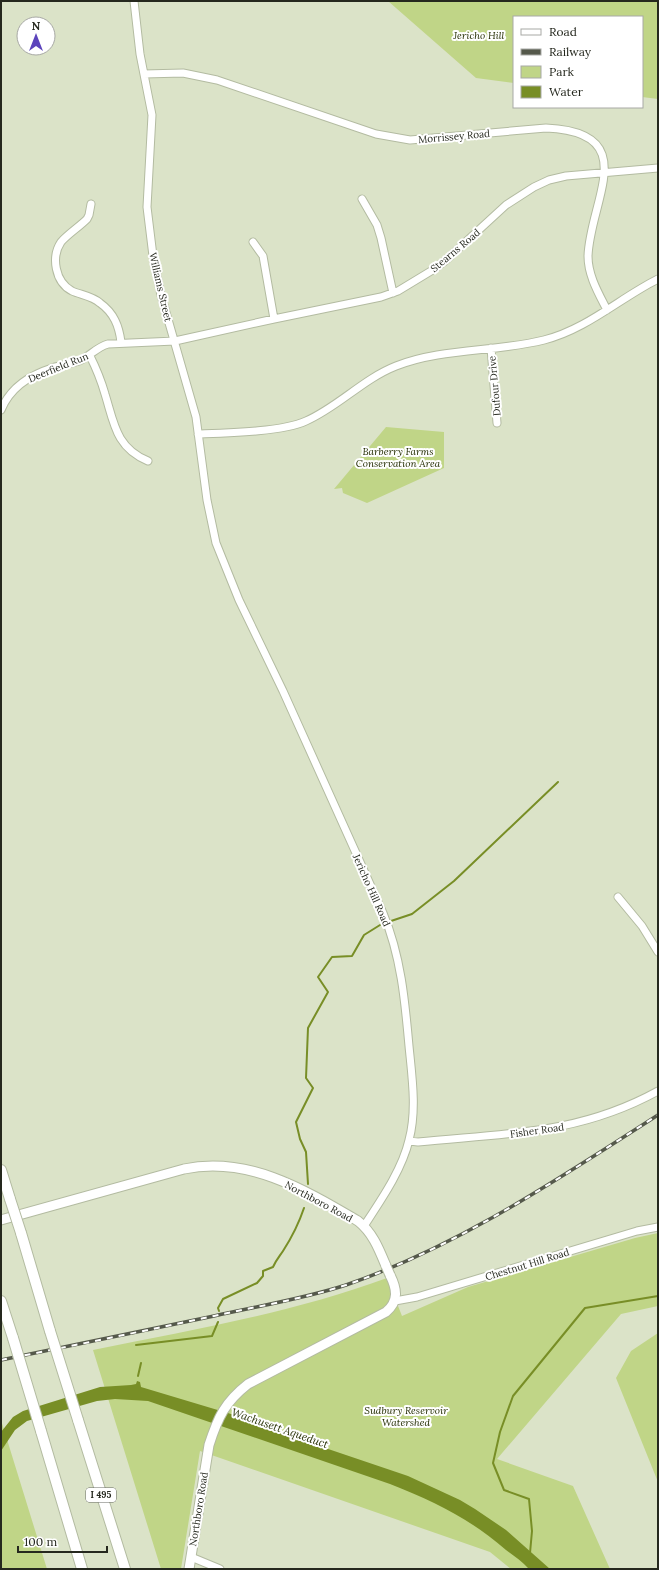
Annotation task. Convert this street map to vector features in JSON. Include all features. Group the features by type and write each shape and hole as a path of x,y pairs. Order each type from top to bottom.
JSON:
{"highway":[{"name":"I 495","path":"1,1170 125,1569"},
{"path":"1,1301 82,1569"}],"main road":[{"name":"Northboro Road","path":"1,1220 184,1169 220,1165 248,1169 278,1179 341,1211 364,1226 376,1242 396,1292 395,1301 391,1308 377,1318 248,1384 230,1399 224,1408 214,1429 207,1451 191,1557"},
{"path":"189,1569 191,1557"}],"street":[{"name":"Williams Street","path":"134,1 153,128 148,193 148,221 158,282 193,401 210,520 226,568"},
{"name":"Morrissey Road","path":"144,74 183,73 217,80 376,134 410,140 539,129 574,131 592,140 599,147 603,156 604,173 588,258 589,270 593,282 607,310"},
{"name":"Stearns Road","path":"175,341 274,319 345,306 393,293 415,281 445,261 506,205 534,187 549,180 566,176 658,168"},
{"path":"362,199 377,225 393,293"},
{"path":"92,204 90,215 87,220 62,242 55,265 58,276 66,286 71,290 100,302 109,311 116,320 121,342"},
{"path":"253,242 263,256 274,319"},
{"path":"198,434 296,425 330,408 350,392 396,366 446,354 531,343 557,337 607,310 658,279"},
{"name":"Deerfield Run","path":"1,410 9,395 24,381 47,370 72,364 90,356 101,346 121,342 175,341"},
{"name":"Dufour Drive","path":"491,348 498,424"},
{"path":"90,356 100,379 113,426 120,440 134,456 148,461"},
{"name":"Jericho Hill Road","path":"226,568 239,600 283,691 392,933 401,976 410,1051 413,1105 409,1141 396,1170 364,1226"},
{"path":"618,897 642,926 658,952"},
{"name":"Fisher Road","path":"409,1141 418,1142 491,1136 561,1127 618,1111 658,1091"},
{"name":"Chestnut Hill Road","path":"395,1301 417,1297 637,1231 658,1227"},
{"name":"Northboro Road","path":"191,1557 220,1569"}],"green space":[{"name":"Jericho Hill","path":"388,1 658,1 658,99 643,97 643,16 513,16 513,83 476,78"},
{"name":"Barberry Farms Conservation Area","path":"386,427 444,432 444,468 367,503 343,493 342,488 334,489"},
{"name":"Sudbury Reservoir Watershed","path":"658,1233 658,1306 621,1314 497,1459 573,1486 610,1569 511,1569 490,1552 200,1451 181,1569 161,1569 93,1350 242,1320 315,1301 387,1278 402,1316 468,1287 635,1238"},
{"path":"658,1333 658,1482 616,1378 631,1351"},
{"path":"1,1420 47,1569 1,1569"}],"water":[{"path":"137,1381 140,1382 141,1387 231,1414 272,1430 408,1476 460,1500 475,1509 506,1530 550,1569 529,1569 521,1561 465,1520 437,1504 390,1484 148,1401 115,1399 97,1401 27,1421 15,1430 1,1451 1,1432 13,1417 23,1411 100,1387 131,1385 136,1384"}],"waterway":[{"path":"391,921 412,914 454,881 558,782"},
{"path":"308,1184 306,1152 300,1139 296,1122 313,1088 306,1078 308,1028 328,992 318,977 332,957 352,956 364,935 380,925"},
{"path":"219,1311 218,1308 223,1299 257,1283 263,1276 263,1271 273,1267 292,1235 304,1208"},
{"path":"530,1553 532,1531 529,1499 504,1490 493,1463 500,1432 513,1396 585,1308 658,1296"},
{"path":"136,1345 212,1336 218,1322"},
{"path":"138,1376 141,1363"}],"railway":[{"path":"1,1360 280,1302 346,1285 388,1269 468,1231 545,1187 658,1115"}],"water label":[{"name":"Wachusett Aqueduct","path":"280,1428"}]}
